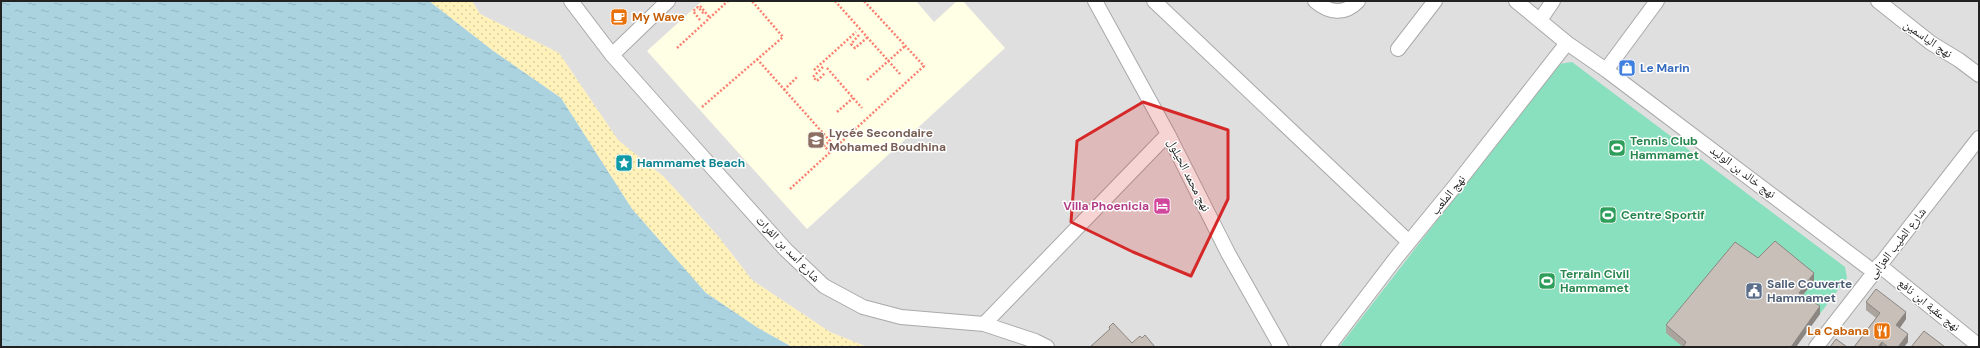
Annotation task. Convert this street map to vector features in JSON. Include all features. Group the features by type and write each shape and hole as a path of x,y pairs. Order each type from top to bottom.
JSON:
{"street":[{"name":"شارع أسد بن الفرات","path":"571,1 612,55 786,250 824,286 863,307 901,317 984,324 1035,341 1047,347"},
{"path":"612,55 668,1"},
{"path":"1154,1 1408,242"},
{"path":"1315,1 1326,9 1345,11 1358,1"},
{"path":"1398,49 1435,1"},
{"name":"نهج خالد بن الوليد","path":"1516,1 1567,43 1877,268"},
{"path":"1540,20 1552,1"},
{"path":"1606,70 1657,1"},
{"name":"نهج الياسمين","path":"1878,1 1931,43 1959,60 1979,75"},
{"name":"نهج محمد الحيلول","path":"1097,2 1168,134 1228,253 1281,347"},
{"name":"نهج الملعب","path":"1328,347 1408,242 1455,186 1567,43"},
{"path":"984,324 1168,134"},
{"name":"شارع الطيب العزابى","path":"1816,347 1979,138"},
{"name":"نهج عقبة ابن نافع","path":"1877,268 1979,346"}],"path":[{"path":"677,48 728,1"},
{"path":"702,107 783,37 752,1"},
{"path":"835,1 900,74"},
{"path":"790,190 924,66 864,1"},
{"path":"700,6 710,18"},
{"path":"700,20 693,11 698,7 704,14"},
{"path":"814,70 856,32"},
{"path":"859,35 851,44 855,48 868,37"},
{"path":"867,80 905,46"},
{"path":"757,58 830,141 824,146 830,152"},
{"path":"823,67 813,77 817,81 825,73"},
{"path":"827,68 862,108"},
{"path":"784,90 798,76"},
{"path":"837,112 853,98"}],"highlighted area":[{"path":"1143,102 1228,130 1228,199 1191,276 1133,252 1071,222 1077,141"}],"shaded area":[{"path":"472,1 1979,1 1979,347 867,347 830,332 752,280 718,236 664,177 618,140 559,53 480,14"},
{"name":"Lycée Secondaire Mohamed Boudhina","path":"702,1 916,1 934,22 957,1 963,1 1005,48 807,229 647,51"}],"sand":[{"name":"Hammamet Beach","path":"429,1 472,1 480,14 559,53 618,140 664,177 718,236 752,280 830,332 867,347 792,347 758,328 706,293 632,209 561,98 492,50"}],"green space":[{"name":"Centre Sportif","path":"1572,62 1845,267 1847,278 1795,347 1339,347 1558,64"}],"water":[{"path":"1,1 429,1 492,50 561,98 632,209 706,293 758,328 792,347 1,347"}],"building":[{"name":"Salle Couverte Hammamet","path":"1775,241 1814,273 1799,293 1820,306 1791,347 1683,347 1686,342 1666,325 1735,242 1758,258"},
{"path":"1876,289 1906,312 1896,325 1908,334 1898,347 1888,347 1882,342 1878,347 1854,347 1880,313 1866,302"},
{"path":"1113,323 1132,343 1140,336 1142,338 1145,335 1155,347 1090,347 1110,329 1109,327"},
{"path":"1924,331 1945,347 1911,347"},
{"path":"1836,339 1847,347 1830,347"}],"place":[{"name":"My Wave","path":"619,17"},
{"name":"Le Marin","path":"1627,68"},
{"name":"Lycée Secondaire Mohamed Boudhina","path":"816,140"},
{"name":"Tennis Club Hammamet","path":"1617,148"},
{"name":"Hammamet Beach","path":"624,163"},
{"name":"Villa Phoenicia","path":"1162,206"},
{"name":"Centre Sportif","path":"1608,215"},
{"name":"Terrain Civil Hammamet","path":"1547,281"},
{"name":"Salle Couverte Hammamet","path":"1754,291"},
{"name":"La Cabana","path":"1882,331"}]}
